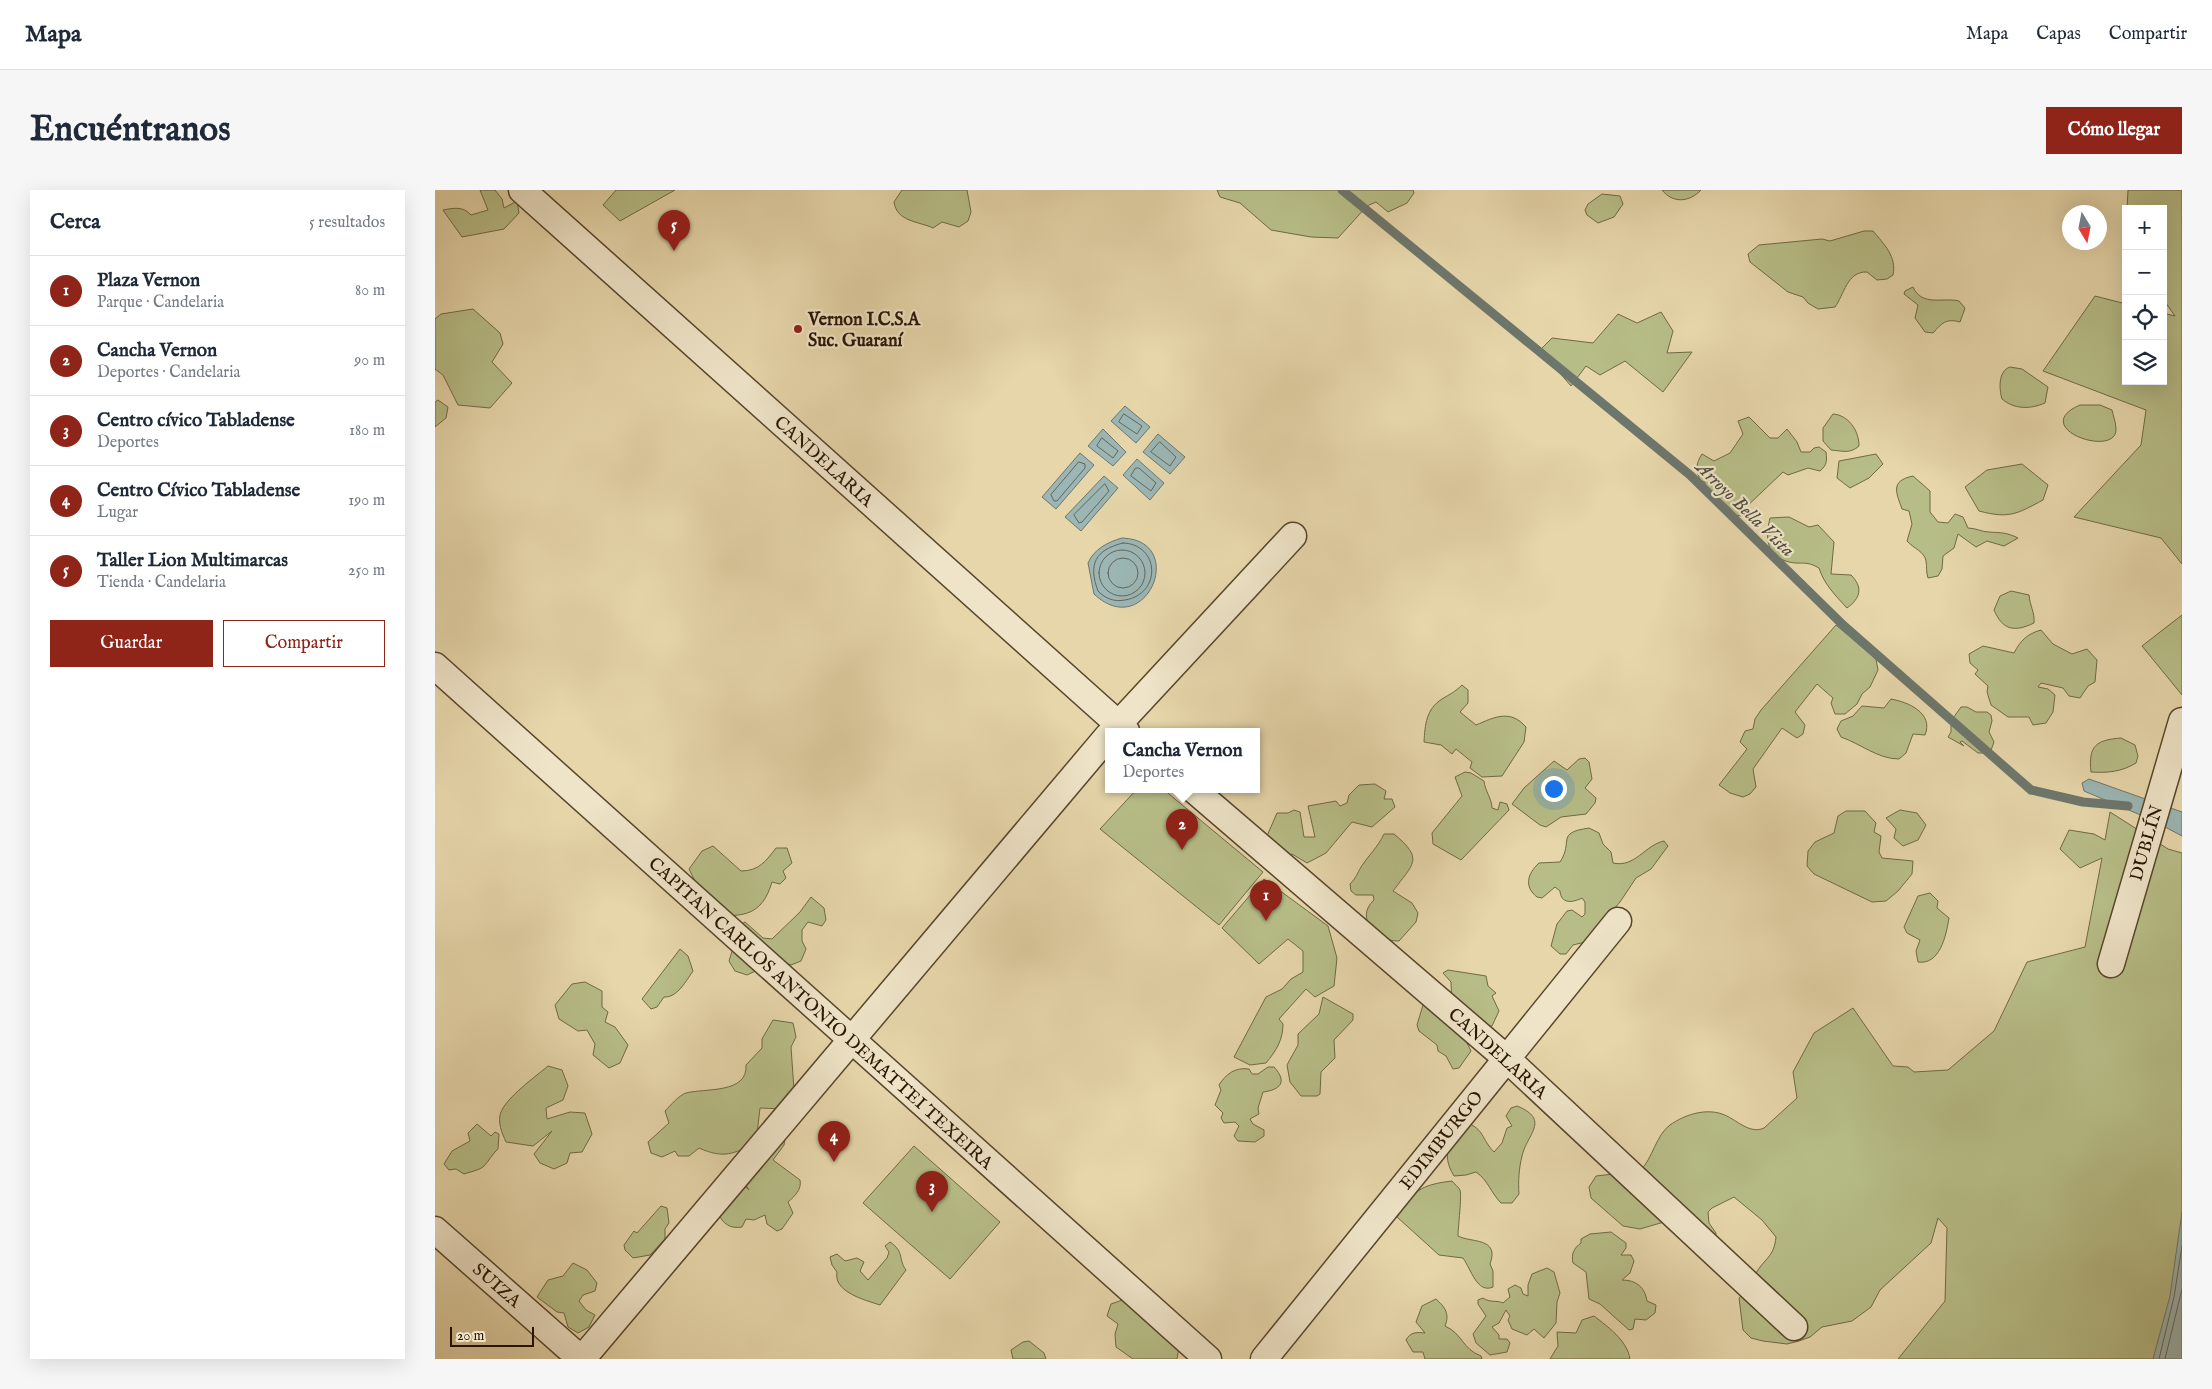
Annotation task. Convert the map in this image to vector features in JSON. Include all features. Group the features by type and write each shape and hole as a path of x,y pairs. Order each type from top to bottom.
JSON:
{"street":[{"name":"CANDELARIA","path":"522,190 1113,728"},
{"path":"1119,728 1293,536"},
{"name":"CAPITAN CARLOS ANTONIO DEMATTEI TEXEIRA","path":"435,666 1208,1359"},
{"name":"DUBLÍN","path":"2111,964 2182,721"},
{"path":"581,1359 1105,744"},
{"name":"CANDELARIA","path":"1198,793 1506,1058 1794,1327"},
{"name":"EDIMBURGO","path":"1264,1359 1618,922"},
{"name":"SUIZA","path":"435,1230 581,1359"}],"green space":[{"path":"480,190 495,190 502,199 504,208 517,201 519,213 504,229 462,237 443,210 462,209 471,215 488,210"},
{"path":"616,190 675,190 620,221 603,205"},
{"path":"902,190 967,190 971,212 968,221 959,227 942,222 933,228 909,220 899,214 894,202"},
{"path":"1217,190 1413,190 1414,193 1407,203 1388,212 1376,202 1367,206 1338,238 1311,237 1271,230 1240,203 1220,197"},
{"path":"1662,190 1701,190 1692,197 1681,200 1671,198"},
{"path":"2128,190 2182,190 2182,564 2161,538 2074,517 2141,445 2146,410 2043,371 2095,296 2122,303 2122,385 2167,385 2167,314 2175,316 2167,305 2167,205 2127,205"},
{"path":"1602,194 1620,196 1623,204 1614,217 1598,223 1587,215 1585,210 1588,204"},
{"path":"1864,231 1873,231 1885,246 1893,262 1893,275 1887,279 1877,280 1867,272 1855,275 1850,279 1835,307 1818,309 1808,303 1803,297 1788,292 1750,262 1748,254 1759,245 1822,239 1830,241"},
{"path":"1913,287 1917,293 1927,299 1959,301 1965,308 1960,322 1948,321 1933,333 1925,332 1915,318 1918,305 1904,294 1905,291"},
{"path":"473,309 500,333 503,344 492,362 512,383 490,408 458,405 443,375 435,369 435,319 441,314"},
{"path":"1661,312 1673,331 1667,353 1692,352 1663,392 1625,361 1600,375 1586,366 1571,386 1540,350 1552,338 1593,343 1618,314 1637,323"},
{"path":"2010,367 2022,369 2048,387 2045,403 2018,407 2002,399 2000,390 2001,376"},
{"path":"438,400 448,407 446,418 435,427 435,402"},
{"path":"2080,405 2100,405 2112,410 2116,429 2113,438 2103,441 2091,441 2068,431 2063,423 2066,414"},
{"path":"1833,414 1843,417 1852,424 1857,434 1859,446 1856,449 1846,451 1831,450 1823,441 1823,428"},
{"path":"1749,417 1770,438 1778,438 1787,429 1797,442 1801,452 1810,452 1814,448 1819,447 1826,452 1826,460 1824,467 1820,471 1808,468 1788,475 1783,472 1743,510 1741,516 1735,515 1727,505 1704,490 1705,482 1701,481 1697,467 1702,454 1714,461 1730,453 1743,434 1738,421"},
{"path":"1876,454 1883,464 1869,478 1850,488 1837,478 1839,461"},
{"path":"2022,464 2048,485 2043,500 2013,514 1998,515 1979,511 1965,487 1987,470"},
{"path":"1913,476 1930,491 1930,512 1938,522 1948,523 1955,514 1963,517 1968,528 2007,534 2018,538 2004,546 1987,541 1976,547 1958,534 1954,548 1943,556 1942,569 1938,576 1928,578 1925,558 1907,541 1912,524 1909,511 1902,509 1897,492 1898,484 1901,481"},
{"path":"1789,517 1809,527 1818,525 1834,542 1831,574 1851,575 1859,588 1858,596 1847,608 1827,584 1819,568 1807,563 1789,562 1781,559 1772,551 1768,539 1770,518"},
{"path":"2011,591 2029,595 2034,623 2021,628 2010,628 2001,622 1994,610 2000,596"},
{"path":"2182,615 2182,695 2142,646"},
{"path":"1836,625 1876,659 1878,670 1870,687 1862,694 1857,704 1845,714 1835,714 1831,703 1833,698 1817,684 1795,712 1805,725 1803,734 1797,738 1782,728 1753,769 1756,787 1750,794 1743,797 1730,793 1719,785 1747,749 1740,742 1745,731 1753,729 1755,719 1761,710"},
{"path":"2041,630 2053,644 2072,654 2087,649 2097,660 2095,682 2088,686 2080,698 2069,696 2063,688 2041,683 2038,687 2048,689 2055,695 2053,712 2046,723 2033,725 2029,717 2008,717 1991,705 1987,692 1988,686 1975,674 1978,670 1970,663 1969,654 1983,646 2014,653 2025,638"},
{"path":"1462,685 1468,690 1468,703 1460,712 1476,725 1496,717 1508,716 1520,721 1526,727 1524,742 1502,776 1482,777 1470,768 1472,762 1456,749 1452,754 1441,745 1424,742 1427,718 1433,708"},
{"path":"1891,699 1905,703 1918,710 1923,715 1927,727 1925,735 1913,734 1906,753 1899,759 1884,757 1841,737 1837,729 1841,721 1853,716 1862,706 1884,708"},
{"path":"1961,707 1967,707 1976,712 1987,712 1991,715 1992,721 1989,732 1994,742 1990,753 1978,753 1962,741 1960,742 1964,746 1948,737 1951,732 1951,721"},
{"path":"2121,738 2135,745 2138,756 2136,763 2114,771 2091,772 2091,756 2096,746 2106,740"},
{"path":"1585,758 1589,762 1592,779 1585,788 1596,798 1595,803 1586,814 1561,817 1546,827 1540,825 1512,804 1524,788 1554,761 1567,770 1579,759"},
{"path":"1465,772 1471,773 1484,781 1492,808 1498,810 1500,802 1507,804 1509,810 1461,860 1433,844 1432,833 1462,796 1455,777"},
{"path":"1375,784 1386,791 1384,799 1392,799 1395,807 1372,827 1352,822 1326,853 1307,863 1292,854 1271,861 1263,845 1277,813 1288,813 1294,810 1300,812 1304,837 1315,837 1308,806 1336,801 1340,806 1347,803 1349,795 1359,785"},
{"path":"1133,793 1168,793 1263,872 1219,925 1100,829"},
{"path":"1900,810 1917,813 1926,825 1918,840 1903,846 1894,838 1896,829 1886,818"},
{"path":"1846,811 1865,811 1876,823 1874,832 1881,836 1879,852 1882,858 1913,861 1912,874 1898,891 1886,901 1872,902 1814,874 1807,866 1808,851 1815,842 1834,833 1838,816"},
{"path":"2110,812 2168,849 2182,853 2182,1359 1898,1359 1945,1301 1947,1228 1938,1218 1931,1243 1880,1290 1871,1307 1852,1321 1822,1327 1810,1337 1787,1344 1751,1338 1743,1330 1739,1298 1747,1290 1758,1269 1771,1254 1775,1244 1776,1237 1762,1220 1734,1197 1708,1212 1709,1223 1716,1233 1715,1239 1664,1222 1640,1229 1623,1226 1591,1198 1589,1187 1596,1176 1640,1171 1665,1129 1676,1121 1688,1116 1702,1112 1715,1112 1727,1116 1748,1128 1758,1130 1764,1128 1797,1098 1793,1072 1814,1033 1853,1008 1893,1066 1908,1067 1914,1072 1948,1070 1994,1031 2027,962 2085,947 2102,858 2080,868 2060,849 2069,830 2094,834 2105,840"},
{"path":"1589,828 1599,833 1603,844 1611,852 1613,863 1621,864 1628,862 1657,843 1664,841 1668,846 1651,869 1636,878 1620,902 1585,942 1573,945 1566,954 1560,954 1551,946 1557,924 1567,911 1572,910 1582,917 1585,914 1585,902 1582,898 1574,901 1565,900 1562,898 1560,891 1555,887 1542,898 1537,897 1530,889 1529,880 1539,863 1560,862 1566,849 1567,839 1572,832"},
{"path":"1384,834 1394,834 1403,842 1409,850 1413,861 1393,891 1412,903 1418,913 1416,922 1399,941 1383,938 1371,928 1366,914 1368,907 1374,900 1373,895 1356,895 1351,891 1350,884"},
{"path":"713,846 741,871 757,867 776,848 787,848 792,863 783,871 786,878 780,884 772,882 763,902 757,908 742,914 712,915 689,869 702,851"},
{"path":"1264,879 1328,926 1337,958 1334,986 1315,997 1306,989 1279,1019 1283,1024 1282,1035 1273,1054 1266,1063 1250,1065 1234,1057 1266,997 1282,989 1291,979 1303,972 1303,951 1288,939 1259,964 1222,928"},
{"path":"1930,893 1938,901 1937,908 1949,918 1944,941 1937,954 1926,962 1918,962 1916,951 1920,940 1907,933 1904,927 1918,896"},
{"path":"811,897 824,908 826,920 822,926 808,922 802,930 802,941 806,949 801,961 791,965 779,960 747,975 735,971 729,961 740,925 745,922 763,938 772,939 800,912"},
{"path":"680,949 688,956 693,971 677,992 669,997 664,997 657,1007 651,1009 642,999"},
{"path":"1448,970 1486,976 1488,986 1496,993 1492,996 1499,1011 1492,1026 1474,1028 1452,1010 1451,982 1443,973"},
{"path":"585,982 602,991 602,1007 608,1012 605,1022 615,1027 628,1045 620,1063 609,1068 593,1055 595,1044 587,1030 578,1031 559,1019 555,1005 572,984"},
{"path":"1323,997 1353,1014 1353,1020 1334,1040 1335,1058 1321,1072 1320,1094 1317,1096 1301,1096 1290,1082 1287,1065 1298,1045 1298,1034 1319,1014"},
{"path":"1434,1004 1466,1041 1471,1051 1459,1068 1453,1069 1446,1056 1438,1051 1437,1045 1419,1031 1417,1025 1423,1005"},
{"path":"773,1020 793,1023 796,1037 791,1047 794,1090 784,1109 760,1108 756,1143 728,1154 715,1153 699,1148 689,1156 678,1156 675,1151 662,1157 651,1153 648,1142 669,1123 665,1111 683,1094 724,1088 740,1081 745,1074 746,1065 762,1048 762,1039"},
{"path":"548,1066 562,1070 568,1086 563,1100 546,1108 547,1119 570,1112 585,1113 592,1134 582,1152 570,1153 567,1163 554,1169 540,1163 534,1154 552,1131 533,1146 506,1142 500,1120 501,1112 509,1100"},
{"path":"1268,1067 1274,1067 1278,1072 1281,1077 1280,1084 1274,1089 1263,1092 1258,1108 1259,1114 1250,1119 1253,1124 1264,1130 1264,1136 1255,1142 1238,1141 1234,1136 1239,1126 1235,1122 1224,1123 1221,1118 1223,1113 1215,1105 1221,1090 1219,1085 1235,1070 1249,1069 1252,1074 1258,1074"},
{"path":"1517,1106 1527,1111 1535,1122 1520,1165 1519,1194 1512,1203 1501,1203 1484,1179 1476,1172 1454,1176 1447,1154 1451,1141 1465,1122 1480,1131 1494,1152 1502,1143 1507,1128 1512,1126 1506,1116 1511,1108"},
{"path":"477,1124 491,1136 495,1132 499,1134 498,1149 484,1166 477,1170 464,1174 456,1169 449,1170 444,1164 452,1151 470,1141 468,1133"},
{"path":"781,1133 785,1139 784,1145 773,1160 800,1180 799,1189 788,1202 793,1213 782,1229 777,1231 767,1224 765,1215 754,1220 746,1219 742,1227 727,1225 718,1213 743,1184 749,1190 741,1178"},
{"path":"914,1146 1000,1222 950,1279 863,1203"},
{"path":"1452,1181 1460,1193 1458,1236 1483,1242 1491,1249 1490,1264 1493,1271 1493,1287 1487,1288 1479,1284 1463,1258 1439,1255 1397,1217 1413,1195 1425,1187"},
{"path":"661,1206 667,1208 669,1223 665,1229 665,1239 650,1255 633,1258 625,1250 624,1245 634,1231 637,1233"},
{"path":"1611,1232 1626,1243 1626,1248 1621,1255 1631,1255 1634,1261 1630,1273 1622,1280 1632,1281 1639,1285 1647,1301 1656,1305 1655,1313 1646,1320 1635,1319 1633,1329 1629,1330 1600,1304 1589,1299 1586,1272 1573,1263 1572,1257 1581,1243 1581,1239 1590,1234"},
{"path":"890,1242 898,1249 906,1270 880,1305 851,1294 840,1285 837,1279 837,1272 832,1265 830,1257 837,1254 845,1261 857,1258 864,1262 860,1271 868,1280 887,1258 889,1252 885,1246"},
{"path":"573,1263 587,1270 597,1283 595,1291 583,1295 579,1301 586,1310 595,1315 589,1327 578,1333 568,1327 564,1313 557,1312 537,1297 548,1280 563,1276"},
{"path":"1547,1268 1554,1272 1560,1293 1557,1302 1556,1323 1544,1338 1534,1329 1527,1335 1512,1329 1508,1320 1510,1316 1506,1310 1499,1323 1492,1327 1499,1335 1499,1339 1507,1339 1510,1343 1507,1352 1490,1355 1476,1343 1473,1334 1486,1316 1478,1304 1478,1300 1483,1298 1503,1303 1510,1297 1508,1289 1515,1285 1521,1288 1523,1294 1528,1296 1528,1285 1532,1274"},
{"path":"1128,1298 1179,1348 1177,1359 1133,1359 1116,1347 1115,1334 1118,1324 1107,1316 1111,1304"},
{"path":"1436,1299 1447,1314 1445,1326 1456,1333 1482,1359 1425,1359 1423,1352 1413,1352 1406,1340 1414,1333 1425,1333 1416,1322 1422,1306"},
{"path":"1594,1316 1611,1329 1621,1340 1630,1359 1550,1359 1558,1346 1557,1332 1576,1333 1582,1320"},
{"path":"1029,1341 1044,1353 1046,1359 1013,1359 1011,1350 1023,1342"}],"water":[{"path":"1125,406 1150,427 1136,443 1111,421"},
{"path":"1103,429 1126,452 1113,466 1088,446"},
{"path":"1158,434 1185,457 1170,474 1143,452"},
{"path":"1080,453 1094,465 1056,509 1042,497"},
{"path":"1137,459 1164,483 1150,500 1123,475"},
{"path":"1104,476 1118,488 1081,531 1065,517"},
{"path":"1122,538 1142,543 1153,554 1156,570 1153,585 1143,598 1130,606 1113,606 1094,594 1088,563 1102,547"},
{"path":"2089,779 2182,812 2182,836 2150,819 2084,791 2082,783"},
{"path":"2182,1212 2182,1359 2153,1359 2170,1296"}],"waterway":[{"name":"Arroyo Bella Vista","path":"1342,190 1690,475 1843,625 2031,790 2083,802 2128,806"}],"place":[{"name":"Taller Lion Multimarcas","path":"674,251"},
{"name":"Vernon I.C.S.A Suc. Guaraní","path":"798,329"},
{"name":"Cancha Vernon","path":"1182,850"},
{"name":"Plaza Vernon","path":"1266,921"},
{"name":"Centro Cívico Tabladense","path":"834,1162"},
{"name":"Centro cívico Tabladense","path":"932,1212"}]}
